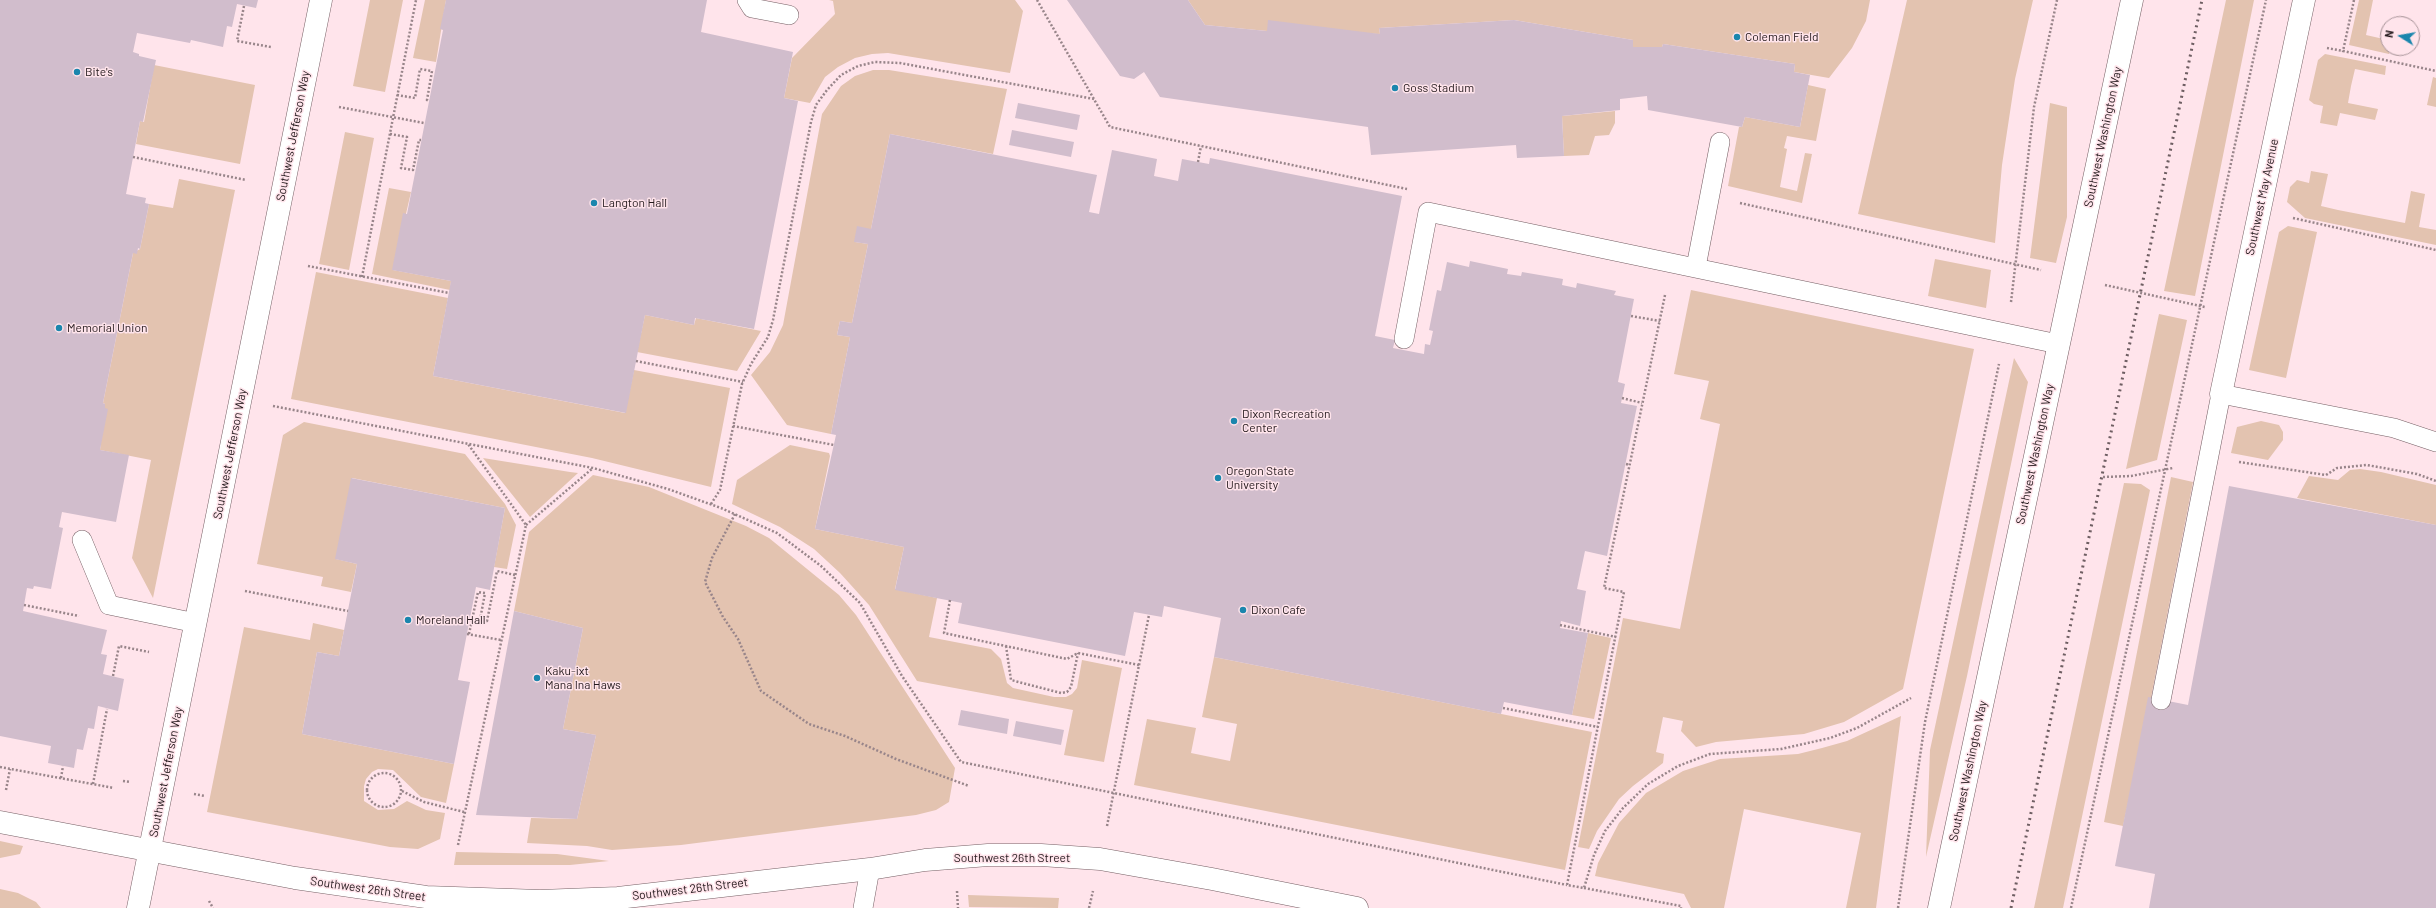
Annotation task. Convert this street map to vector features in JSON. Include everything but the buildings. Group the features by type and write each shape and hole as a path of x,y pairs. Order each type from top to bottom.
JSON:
{"street":[{"name":"Southwest Jefferson Way","path":"138,908 321,0"},
{"name":"Southwest Washington Way","path":"1939,908 2132,0"},
{"name":"Southwest May Avenue","path":"2221,394 2304,0"},
{"name":"Southwest 26th Street","path":"0,822 150,852 345,886 426,897 480,900 618,898 870,869 925,860 988,856 1041,855 1100,859 1212,879 1357,908"}],"lane":[{"path":"747,0 752,8 789,15"},
{"path":"1696,268 1720,142"},
{"path":"1404,339 1428,212 2058,344"},
{"path":"2161,700 2221,394 2394,428 2436,442"},
{"path":"82,540 109,606 196,623"},
{"path":"863,908 870,869"}],"path":[{"path":"362,277 416,0"},
{"path":"1037,0 1110,127 1421,192 1428,212"},
{"path":"1898,908 1925,722 2006,333 2034,108 2057,0"},
{"path":"2071,908 2266,0"},
{"path":"2354,0 2343,51 2436,71"},
{"path":"244,6 237,41 271,47"},
{"path":"711,504 720,490 743,382 751,364 768,337 773,320 811,122 816,104 841,76 858,66 875,62 900,63 1094,99"},
{"path":"397,95 415,98 420,69 432,71 427,100 429,100"},
{"path":"339,107 424,123"},
{"path":"390,134 407,137 401,168 413,170 419,140 421,140"},
{"path":"1198,162 1201,146"},
{"path":"133,157 246,180"},
{"path":"1710,197 2237,314"},
{"path":"2292,218 2436,250"},
{"path":"1567,885 1624,592 1604,588 1672,263"},
{"path":"308,266 449,293"},
{"path":"1631,316 1660,321"},
{"path":"636,361 743,382"},
{"path":"1622,398 1642,403"},
{"path":"240,400 593,468 668,489 711,504 777,533 821,566 860,603 902,676 961,762 1567,885 1681,906 1681,908"},
{"path":"733,426 834,445"},
{"path":"468,444 526,525"},
{"path":"2102,477 2131,476 2207,460 2224,460 2326,474 2337,468 2367,465 2417,474 2436,481"},
{"path":"1626,464 1630,465"},
{"path":"458,845 526,525 593,468"},
{"path":"735,514 712,558 705,582 723,617 738,639 761,691 809,724 846,736 896,759 969,786"},
{"path":"501,640 468,634 478,592 485,593 480,620 487,621 497,571 515,575"},
{"path":"245,591 348,610"},
{"path":"950,600 944,633 1067,659 1078,653 1139,665"},
{"path":"24,605 55,611"},
{"path":"1089,908 1114,792 1149,615"},
{"path":"1560,625 1616,636"},
{"path":"113,676 119,646 149,652"},
{"path":"1006,646 1011,680 1061,693 1067,692 1071,687 1078,653"},
{"path":"1584,888 1602,837 1618,813 1648,784 1678,766 1710,754 1781,749 1830,738 1857,728 1911,698"},
{"path":"1503,708 1598,727"},
{"path":"93,784 107,709"},
{"path":"60,778 63,766"},
{"path":"0,767 114,788"},
{"path":"402,791 398,802 388,807 382,807 376,805 369,797 367,786 373,776 384,772 395,776 399,780 402,791 430,804 464,812"},
{"path":"208,901 213,908"}],"shaded area":[{"path":"370,0 403,0 385,92 353,86"},
{"path":"425,0 446,0 436,62 413,58"},
{"path":"829,0 1015,0 1023,11 1010,73 888,53 872,54 855,58 838,67 825,77 810,103 784,98 792,58 835,14 833,1"},
{"name":"Coleman Field","path":"1188,0 1870,0 1866,21 1852,48 1829,78 1794,72 1795,64 1663,44 1662,47 1633,47 1633,40 1514,20 1379,28 1380,34 1267,31 1205,25"},
{"path":"1907,0 2033,0 2015,79 2002,165 1995,243 1858,214"},
{"path":"2226,0 2254,0 2195,296 2164,291"},
{"path":"2359,0 2373,0 2366,35 2380,38 2380,52 2349,45"},
{"path":"2325,54 2386,66 2385,75 2355,69 2351,86 2348,103 2378,109 2375,120 2340,113 2337,126 2320,123 2323,106 2314,104 2309,100 2318,60"},
{"path":"154,65 255,85 240,164 136,144 140,121 144,122"},
{"path":"873,70 889,70 1007,89 993,154 890,134 871,229 855,242 868,244 852,323 840,321 837,335 850,337 831,434 787,425 751,375 770,352 783,325 822,114 841,86 855,76"},
{"path":"2433,77 2436,78 2436,107 2427,105"},
{"path":"1808,85 1826,89 1816,141 1787,136 1784,148 1787,149 1780,187 1797,191 1805,153 1812,154 1802,203 1728,186 1739,127 1742,127 1745,117 1800,127"},
{"path":"2050,103 2067,107 2067,217 2056,263 2030,258"},
{"path":"1615,111 1615,123 1609,135 1595,136 1589,155 1564,156 1562,116"},
{"path":"345,132 374,138 349,270 319,264"},
{"path":"2311,171 2328,174 2321,206 2338,210 2405,223 2411,191 2425,194 2419,227 2436,230 2436,245 2305,218 2287,202 2290,187 2297,180 2309,183"},
{"path":"179,179 235,190 153,598 132,558 151,460 100,450 105,404 103,403 133,253 140,249 149,204 173,208"},
{"path":"389,188 411,192 393,270 451,281 450,290 372,274"},
{"path":"2288,226 2317,232 2286,378 2249,370 2279,232"},
{"path":"1935,259 1991,270 1986,308 1928,296"},
{"path":"316,272 448,298 433,376 625,413 634,370 730,388 711,487 592,458 291,399"},
{"path":"1691,290 1974,349 1903,689 1844,722 1804,734 1716,742 1696,747 1681,731 1683,721 1663,717 1656,752 1664,754 1663,763 1619,799 1597,831 1589,849 1578,847 1623,618 1680,629 1720,424 1700,419 1709,381 1674,374"},
{"path":"2159,314 2187,320 2157,460 2126,469"},
{"path":"645,315 694,325 696,318 761,331 737,371 637,352"},
{"path":"2014,358 2028,382 1967,676 1926,857 1930,750"},
{"path":"2261,421 2279,425 2283,432 2283,440 2268,460 2231,453 2237,427"},
{"path":"304,422 465,454 505,504 516,525 507,569 494,567 505,508 352,478 336,559 357,564 351,592 321,586 323,577 257,564 283,435"},
{"path":"790,445 829,453 830,456 815,529 904,547 895,589 937,598 929,637 991,649 1001,659 1007,683 1013,688 1054,697 1066,697 1072,694 1077,688 1082,660 1122,668 1104,762 1064,755 1073,710 917,681 869,605 840,573 814,549 780,527 732,504 737,480"},
{"path":"483,458 570,472 578,473 530,517"},
{"path":"2360,469 2381,472 2436,485 2436,525 2297,498 2309,476 2338,480 2350,470"},
{"path":"593,475 649,487 746,526 769,538 839,595 856,615 955,768 949,802 936,810 916,815 681,845 612,850 587,846 527,843 531,818 577,819 596,735 563,729 583,628 514,611 529,532"},
{"path":"2171,477 2193,482 2151,698 2123,826 2104,822"},
{"path":"2124,483 2141,484 2150,490 2063,908 2034,908"},
{"path":"313,623 344,630 339,656 317,652 302,734 454,764 446,803 421,797 393,770 378,769 372,772 366,779 364,786 364,801 378,810 394,809 407,801 426,810 445,813 440,839 418,849 390,847 207,812 244,627 310,640"},
{"path":"1588,633 1611,638 1594,719 1572,715"},
{"path":"1214,657 1592,732 1565,870 1134,785 1147,719 1196,728 1191,753 1230,761 1237,724 1202,717"},
{"path":"1901,716 1876,908 1846,908 1861,833 1744,809 1724,908 1691,908 1684,894 1595,876 1598,863 1619,823 1646,793 1683,771 1720,759 1798,754 1822,748 1847,741"},
{"path":"0,841 23,846 20,854 0,858"},
{"path":"456,852 557,854 609,861 570,865 454,865"},
{"path":"0,889 18,893 36,902 41,908 0,908"},
{"path":"968,895 1059,898 1058,908 969,907"}],"railway":[{"path":"2011,908 2202,0"}],"place":[{"name":"Coleman Field","path":"1737,37"},
{"name":"Bite's","path":"77,72"},
{"name":"Goss Stadium","path":"1395,88"},
{"name":"Langton Hall","path":"594,203"},
{"name":"Memorial Union","path":"59,328"},
{"name":"Dixon Recreation Center","path":"1234,421"},
{"name":"Oregon State University","path":"1218,478"},
{"name":"Dixon Cafe","path":"1243,610"},
{"name":"Moreland Hall","path":"408,620"},
{"name":"Kaku-ixt Mana Ina Haws","path":"537,678"}]}
